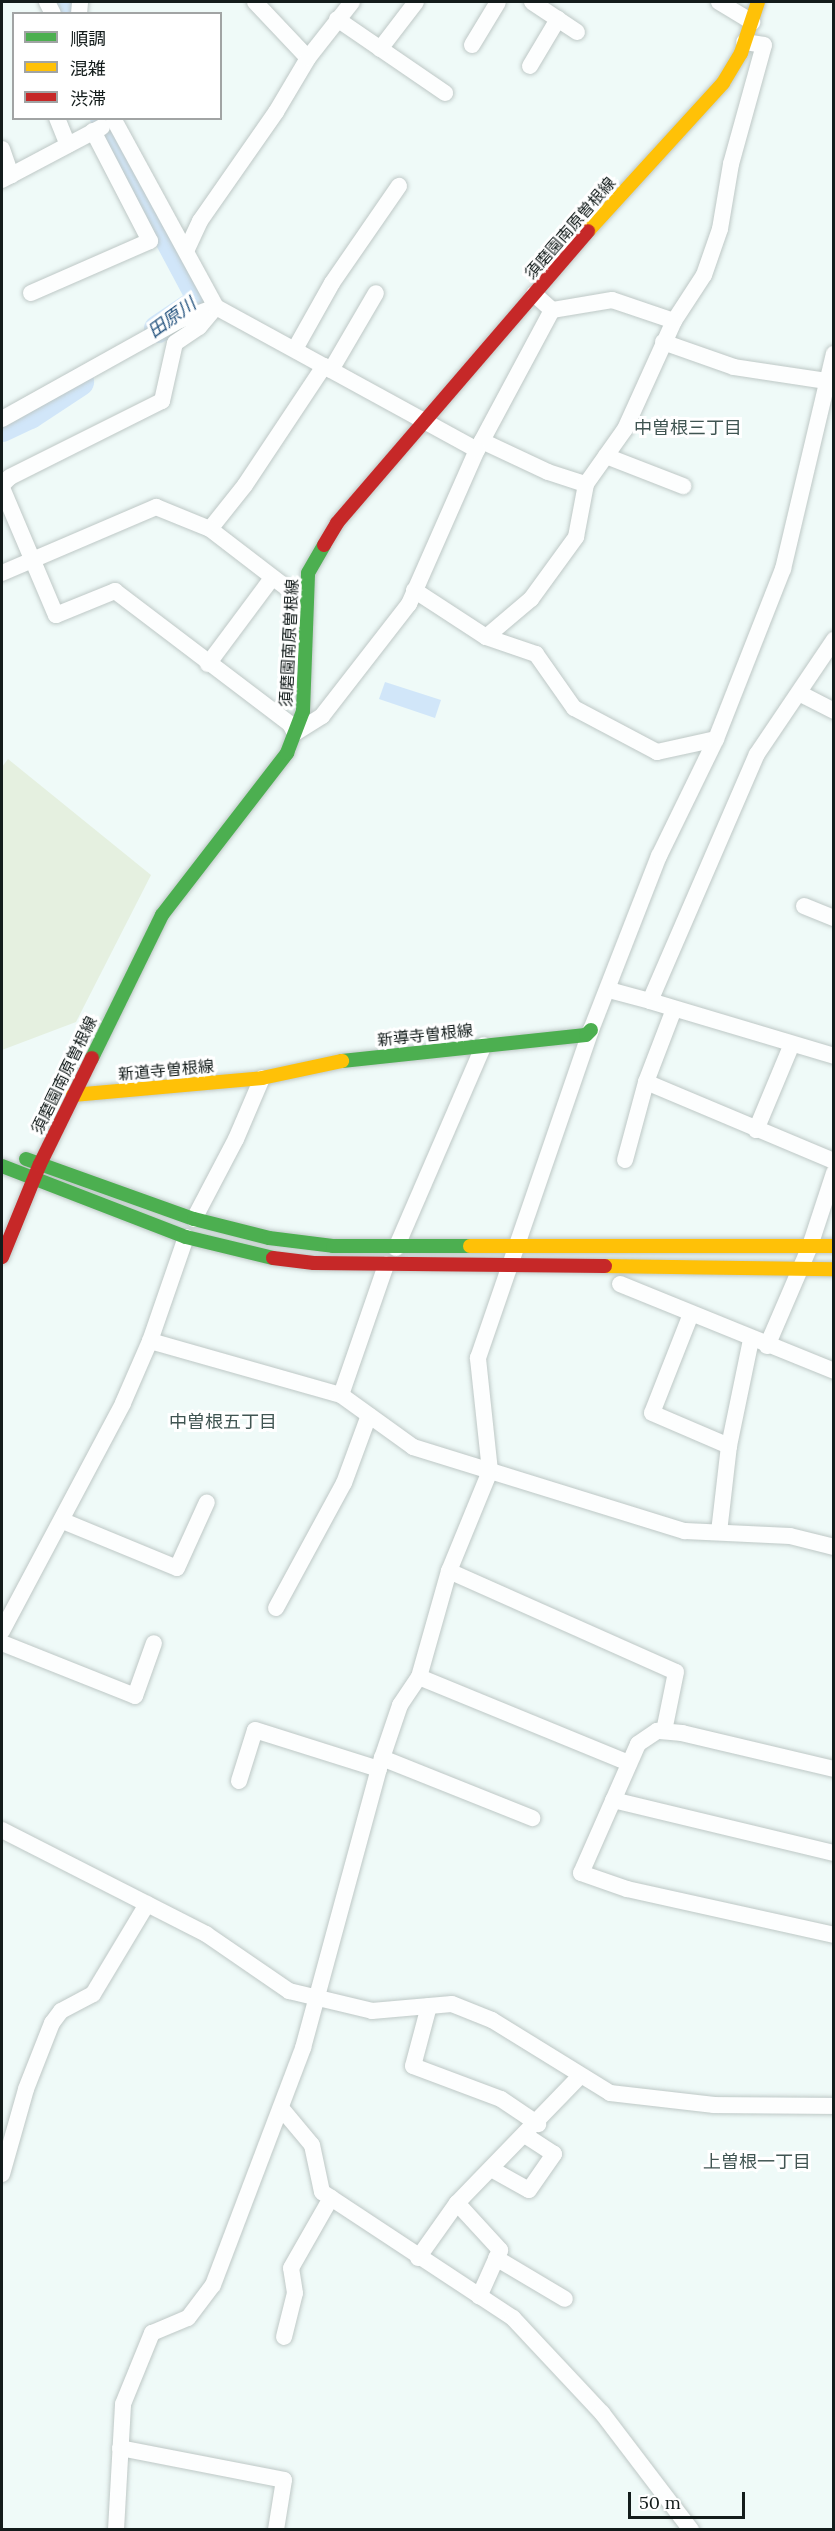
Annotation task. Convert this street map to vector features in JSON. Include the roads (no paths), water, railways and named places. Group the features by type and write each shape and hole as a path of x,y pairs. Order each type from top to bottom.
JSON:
{"main road":[{"name":"須磨園南原曽根線","path":"2,1257 40,1164 162,915 287,753 303,711 305,602 308,573 337,523 425,424 534,294 723,83 744,42 758,2"},
{"name":"新導寺曽根線","path":"262,1078 333,1062 586,1035 591,1030"},
{"name":"新道寺曽根線","path":"73,1095 262,1078"},
{"path":"2,1151 194,1219 269,1238 333,1246 396,1248 516,1244 834,1246"},
{"path":"2,1166 186,1237 280,1260 386,1264 834,1269"}],"street":[{"path":"255,2 308,58"},
{"path":"188,249 200,220 276,112 308,58 352,2"},
{"path":"380,48 416,2"},
{"path":"471,45 498,2"},
{"path":"531,2 577,32"},
{"path":"719,2 752,22"},
{"path":"337,19 445,93"},
{"path":"530,66 558,19"},
{"path":"486,637 531,599 576,537 586,484 625,429 663,342 704,275 720,229 731,164 764,45 744,42"},
{"path":"58,120 68,145"},
{"path":"2,149 6,178 113,120 188,249 216,307 295,349 425,424 548,472 586,484"},
{"path":"93,131 150,241"},
{"path":"295,349 332,283 399,186"},
{"path":"31,293 150,241 174,227"},
{"path":"210,530 245,486 328,368 376,293"},
{"path":"534,294 552,310"},
{"path":"552,310 612,300 674,321"},
{"path":"216,307 199,327 175,343 162,401 10,477 2,486 30,560 56,615 115,591 208,664 290,724 295,733 322,716 364,666 409,604 480,446 552,310"},
{"path":"2,419 180,320 216,307"},
{"path":"663,342 734,367 826,381"},
{"path":"116,2529 123,2404 152,2333 188,2318 213,2285 303,2048 380,1763 400,1705 419,1677 449,1571 490,1471 478,1358 591,1030 609,990 659,856 716,739 783,569 834,354"},
{"path":"606,456 683,486"},
{"path":"2,573 156,507 210,530 305,602"},
{"path":"208,664 272,578"},
{"path":"414,590 486,637 536,654 574,708 657,752 716,739"},
{"path":"650,1001 758,754 801,694 834,640"},
{"path":"801,694 834,711"},
{"path":"804,906 834,918"},
{"path":"609,990 834,1056"},
{"path":"625,1160 646,1082 674,1009"},
{"path":"756,1130 792,1044"},
{"path":"396,1248 484,1045"},
{"path":"194,1219 236,1139 262,1078"},
{"path":"646,1082 834,1161"},
{"path":"767,1346 810,1246 834,1173"},
{"path":"2,1632 63,1521 150,1341 186,1237"},
{"path":"340,1395 386,1264"},
{"path":"620,1284 751,1340 834,1371"},
{"path":"691,1314 652,1413 729,1446"},
{"path":"719,1532 729,1446 751,1340"},
{"path":"150,1341 340,1395 413,1447 685,1531 790,1536 834,1547"},
{"path":"276,1608 344,1483 369,1415"},
{"path":"63,1521 177,1568 207,1502"},
{"path":"449,1571 676,1672 664,1731"},
{"path":"2,1643 135,1696 154,1643"},
{"path":"419,1677 629,1763"},
{"path":"239,1781 255,1730 380,1763 532,1818"},
{"path":"834,1769 657,1731 638,1744 581,1873 627,1889 834,1935"},
{"path":"613,1800 834,1853"},
{"path":"2,1830 206,1934 290,1991 315,1999 372,2011 452,2004 492,2020 610,2093 714,2105 834,2106"},
{"path":"2,2174 26,2089 52,2023 61,2011 93,1994 147,1904"},
{"path":"429,2006 413,2066 501,2099 538,2124"},
{"path":"418,2258 457,2203 538,2124 580,2076"},
{"path":"281,2108 312,2145 322,2192 418,2258 513,2318 602,2413 691,2529"},
{"path":"493,2170 529,2190 554,2154 526,2136"},
{"path":"284,2337 295,2293 291,2268 331,2198"},
{"path":"457,2203 500,2250 479,2297"},
{"path":"496,2259 565,2299"},
{"path":"120,2448 284,2480 276,2529"}],"water":[{"path":"385,682 441,700 435,718 379,699"}],"waterway":[{"name":"田原川","path":"68,2 70,12"},
{"name":"田原川","path":"105,120 201,300 158,329"},
{"name":"田原川","path":"2,428 30,415 80,382"}],"district":[{"name":"中曽根三丁目","path":"688,428"},
{"name":"中曽根五丁目","path":"223,1422"},
{"name":"上曽根一丁目","path":"757,2162"}]}
